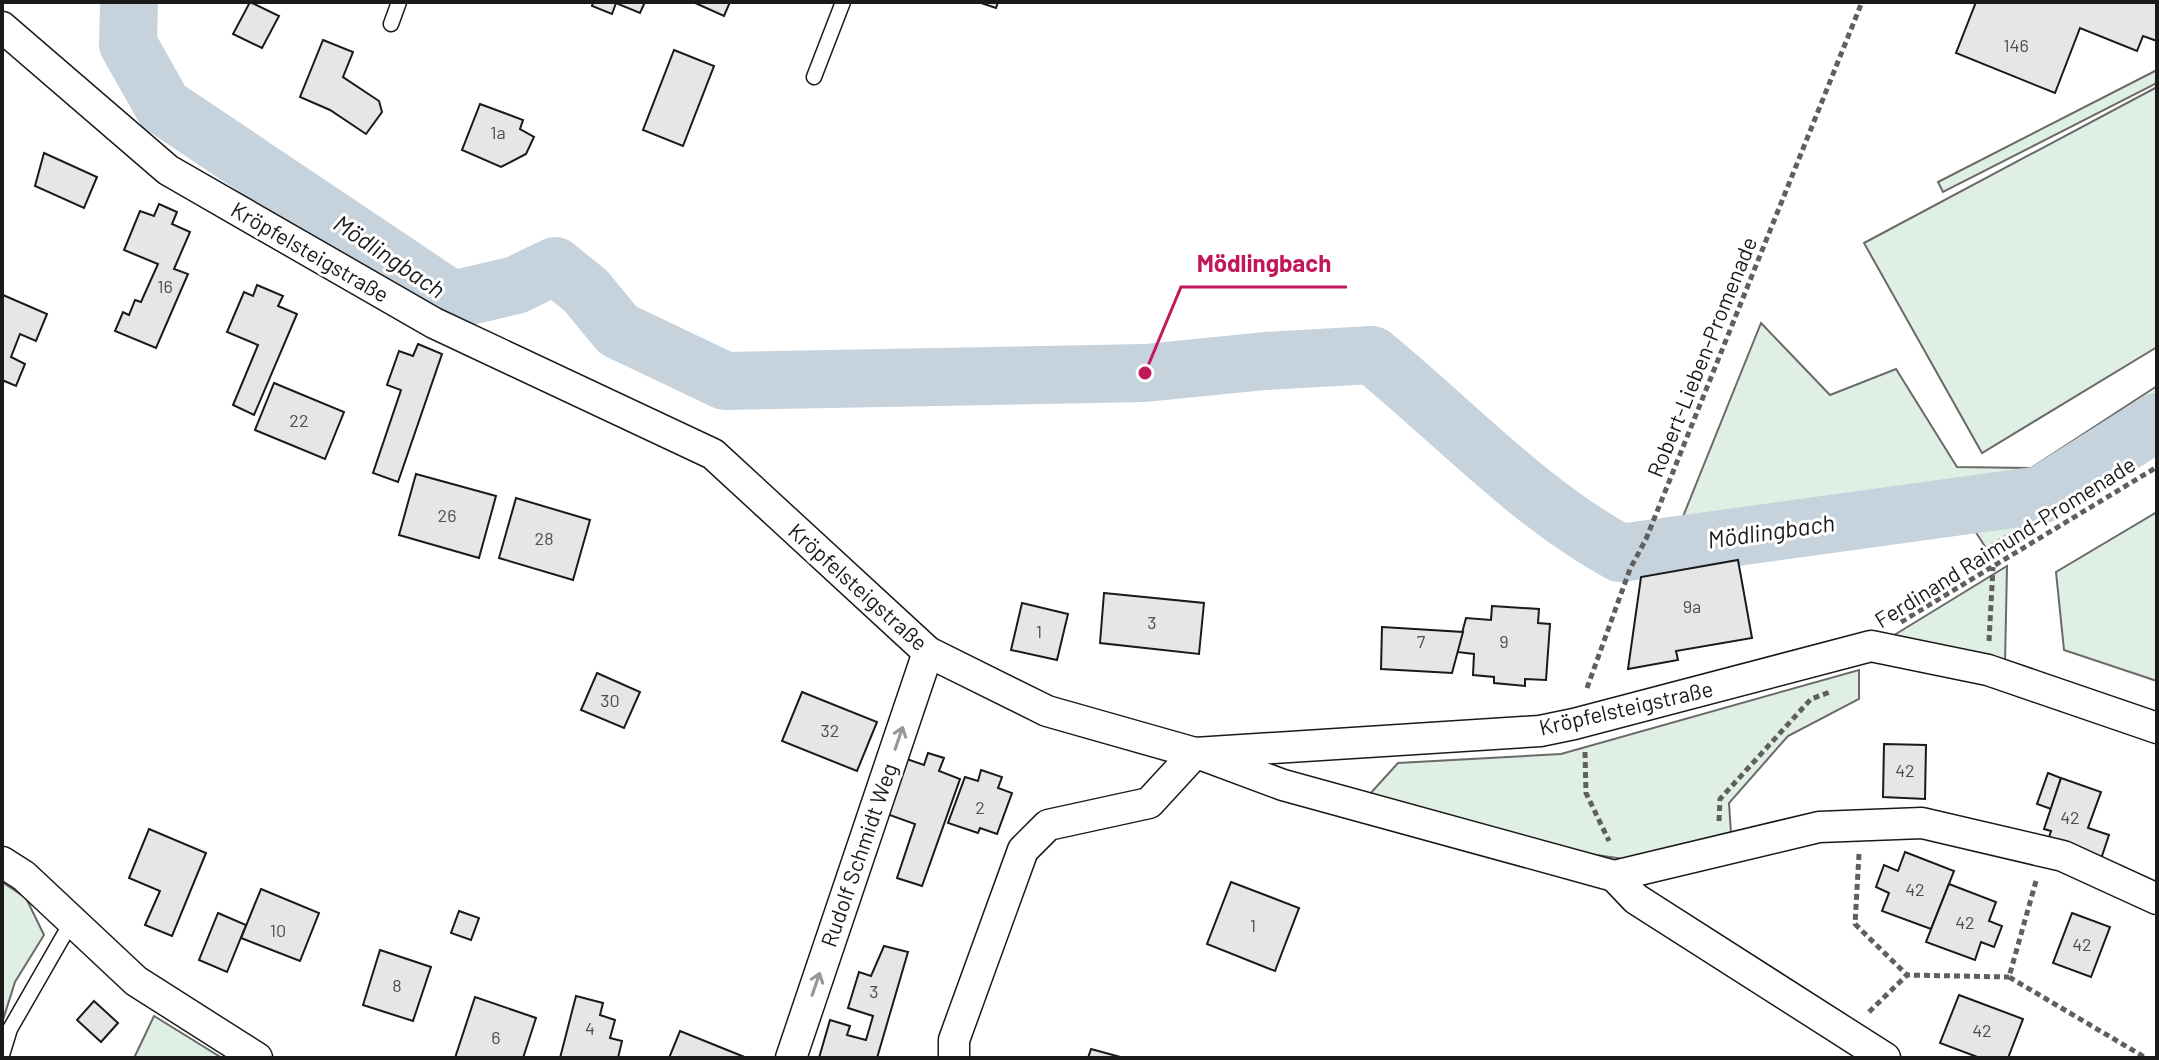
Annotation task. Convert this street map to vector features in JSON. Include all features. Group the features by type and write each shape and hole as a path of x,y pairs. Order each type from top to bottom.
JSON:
{"street":[{"name":"Kröpfelsteigstraße","path":"2,27 168,170 434,323 713,454 928,652 1047,711 1195,753 1540,731 1580,735 1871,646 1988,670 2157,728"},
{"name":"Rudolf Schmidt Weg","path":"791,1058 928,652"},
{"path":"954,1058 954,1040 1023,850 1048,825 1149,803 1195,753 1283,785 1614,876 1819,827 1922,823 2063,856 2157,899"},
{"path":"2,862 24,876 136,981 257,1058"},
{"path":"1614,876 1636,899 1885,1058"}],"lane":[{"path":"391,24 399,2"},
{"path":"814,77 843,2"},
{"path":"2,1055 10,1029 72,921"}],"path":[{"name":"Robert-Lieben-Promenade","path":"1580,735 1630,569 1646,539 1862,2"},
{"name":"Ferdinand Raimund-Promenade","path":"1871,646 1883,633 2157,467"},
{"path":"1988,670 1993,566"},
{"path":"1718,851 1720,799 1811,699 1838,689"},
{"path":"1580,735 1586,793 1611,847 1614,876"},
{"path":"1860,825 1855,924 1907,975"},
{"path":"2009,977 2044,852"},
{"path":"1853,1039 1872,1006 1907,975 2009,977 2146,1058"}],"green space":[{"path":"2157,70 2157,83 1943,192 1938,182"},
{"path":"2157,87 2157,347 1982,453 1864,243"},
{"path":"1761,323 1830,395 1896,369 1957,467 2031,468 2157,386 2157,443 1986,548 1949,491 1680,524"},
{"path":"2157,512 2157,681 2064,650 2056,572"},
{"path":"2007,566 2005,664 1891,637"},
{"path":"1859,670 1859,699 1788,736 1729,803 1731,833 1631,860 1554,849 1368,796 1398,763 1561,754"},
{"path":"2,882 26,898 44,935 15,982 2,1023"},
{"path":"154,1016 222,1058 134,1058"}],"building":[{"path":"250,2 279,16 262,48 233,34"},
{"path":"593,2 645,2 640,13 616,3 612,14 592,6"},
{"path":"693,2 730,2 724,16"},
{"path":"978,2 998,2 996,8"},
{"path":"1976,2 2157,2 2157,41 2143,36 2137,51 2080,28 2055,93 1956,53"},
{"path":"323,40 353,52 343,77 379,101 382,112 366,134 330,110 300,97"},
{"path":"674,50 714,66 683,146 643,130"},
{"path":"480,104 523,120 520,129 534,137 526,154 501,167 462,150"},
{"path":"44,153 97,177 84,208 35,186"},
{"path":"159,204 177,212 172,224 190,232 174,269 188,274 156,348 115,331 123,312 129,315 135,300 141,302 158,264 124,250 140,211 154,216"},
{"path":"257,285 283,296 278,306 297,314 254,415 233,405 258,345 227,332 244,292 253,296"},
{"path":"3,295 47,314 36,341 20,334 11,357 25,364 16,386 2,380"},
{"path":"418,344 442,354 398,482 373,473 401,390 387,385 399,351 413,356"},
{"path":"274,383 344,412 325,459 255,430"},
{"path":"416,474 496,496 479,558 399,535"},
{"path":"516,498 590,520 573,580 499,558"},
{"path":"1738,560 1752,638 1676,651 1678,660 1628,669 1641,577"},
{"path":"1104,593 1204,603 1199,654 1100,643"},
{"path":"1022,603 1068,614 1057,660 1011,650"},
{"path":"1492,606 1539,609 1538,623 1550,624 1546,680 1525,679 1525,686 1494,683 1494,677 1473,675 1474,654 1457,652 1466,618 1491,620"},
{"path":"1382,627 1463,632 1452,673 1381,669"},
{"path":"597,673 640,692 624,728 581,710"},
{"path":"802,692 877,722 857,771 782,741"},
{"path":"1884,744 1926,745 1925,799 1883,797"},
{"path":"928,753 944,758 939,771 960,779 922,886 897,878 915,824 884,813 904,758 924,765"},
{"path":"981,770 1002,777 998,788 1012,793 997,834 980,828 978,833 948,823 965,777 978,781"},
{"path":"2048,773 2061,778 2051,809 2037,804"},
{"path":"2061,778 2101,792 2088,828 2109,835 2100,862 2047,844 2051,831 2044,829"},
{"path":"149,829 206,853 172,936 145,925 160,891 129,878"},
{"path":"1905,852 1954,871 1931,929 1882,911 1889,893 1876,887 1884,865 1898,871"},
{"path":"1231,882 1299,908 1275,971 1207,944"},
{"path":"1949,884 1996,902 1989,921 2002,926 1994,947 1981,942 1975,960 1926,942"},
{"path":"261,889 319,913 300,961 241,938"},
{"path":"459,911 479,918 471,940 451,933"},
{"path":"218,913 246,925 227,972 199,960"},
{"path":"2072,913 2110,927 2091,977 2053,963"},
{"path":"884,946 908,952 877,1058 819,1058 830,1020 850,1026 847,1035 866,1040 873,1016 848,1008 859,972 871,976"},
{"path":"380,950 431,967 413,1021 363,1005"},
{"path":"1959,995 2023,1019 2008,1058 1980,1058 1940,1043"},
{"path":"576,996 603,1003 600,1015 615,1020 610,1038 622,1041 618,1058 560,1058"},
{"path":"475,997 536,1018 523,1058 455,1058"},
{"path":"94,1001 118,1023 101,1042 77,1020"},
{"path":"680,1031 747,1058 669,1058"},
{"path":"1091,1049 1124,1058 1088,1058"}],"waterway":[{"name":"Mödlingbach","path":"129,2 128,44 163,106 452,300 516,285 555,266 586,291 618,330 725,381 1145,373 1265,361 1372,355 1522,486 1586,533 1620,553 2041,495 2157,422"}],"place":[{"name":"Mödlingbach","path":"1145,373"}]}
